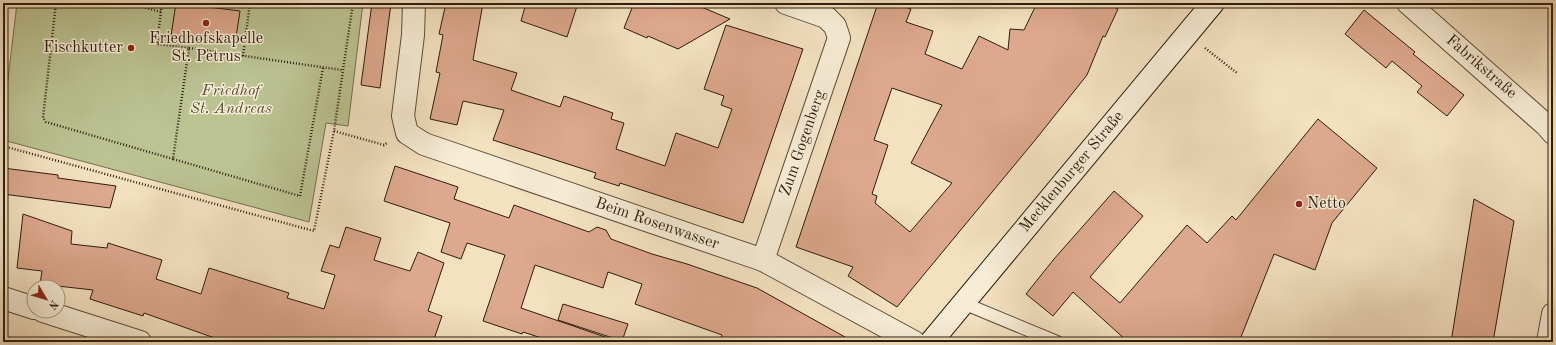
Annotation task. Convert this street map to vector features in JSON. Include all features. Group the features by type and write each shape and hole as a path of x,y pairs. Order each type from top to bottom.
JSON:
{"street":[{"path":"405,124 413,36 414,3"},
{"name":"Zum Gogenberg","path":"763,260 839,38 835,26 826,17 786,3"},
{"name":"Mecklenburger Straße","path":"930,342 1213,3"},
{"name":"Fabrikstraße","path":"1408,3 1547,126 1553,133"},
{"name":"Beim Rosenwasser","path":"405,124 424,144 763,260 914,342"},
{"path":"3,298 26,305"},
{"path":"1548,342 1553,314"},
{"path":"66,318 140,342"}],"lane":[{"path":"963,303 1057,342"}],"path":[{"path":"56,3 43,118 46,122 300,196 323,68"},
{"path":"128,3 161,12"},
{"path":"162,3 157,44 342,70"},
{"path":"243,56 250,3"},
{"path":"3,146 314,231 334,131 353,3"},
{"path":"1187,34 1237,73"},
{"path":"173,159 189,48"},
{"path":"334,131 384,145 405,124"}],"green space":[{"name":"Friedhof St. Andreas","path":"17,3 363,3 348,126 326,123 309,222 3,140 3,121"}],"building":[{"name":"Friedhofskapelle St. Petrus","path":"176,3 240,11 235,44 171,36"},
{"path":"372,3 391,3 380,88 361,85"},
{"path":"446,3 483,3 473,60 517,73 511,90 560,107 564,96 613,113 611,119 624,123 616,149 665,166 676,133 718,148 732,109 721,105 724,96 704,89 726,25 803,49 743,223 620,183 619,186 594,178 596,173 493,140 504,110 463,101 457,125 430,119 440,73 436,72 443,35 439,34"},
{"path":"526,3 578,3 567,37 521,21"},
{"path":"634,3 692,3 730,19 678,49 648,36 647,38 624,28"},
{"path":"878,3 894,3 911,9 906,22 933,31 925,54 962,69 979,36 1008,50 1010,29 1024,30 1037,3 1105,3 1118,9 1105,37 1103,36 1087,75 897,307 848,276 853,267 796,247","holes":["892,88 942,105 911,163 952,183 910,232 875,203 877,196 872,194 888,145 874,140"]},
{"path":"1364,10 1415,52 1413,54 1464,95 1447,116 1417,92 1422,86 1392,61 1386,68 1345,34"},
{"path":"1318,119 1377,168 1332,223 1315,270 1274,254 1239,342 1128,342 1073,292 1053,316 1026,294 1054,259 1114,191 1143,216 1090,277 1120,303 1187,225 1207,243 1232,216 1236,220"},
{"path":"395,166 458,187 454,199 509,218 514,205 589,232 597,227 606,230 611,239 757,288 854,342 720,342 722,335 635,304 642,284 608,272 603,288 535,265 521,308 611,339 610,342 554,342 523,332 522,334 483,321 505,255 467,243 461,259 441,252 450,223 384,201"},
{"path":"3,168 58,175 58,178 116,186 110,208 3,194"},
{"path":"1474,199 1514,221 1493,342 1451,342"},
{"path":"23,214 72,231 71,244 107,248 108,243 162,260 156,279 201,294 209,268 289,293 287,298 324,309 335,275 321,271 330,245 339,248 346,227 381,238 374,260 410,271 418,252 444,263 428,311 442,316 433,342 226,342 144,313 143,316 90,299 93,290 66,287 66,279 41,279 42,271 17,268"},
{"path":"563,304 628,324 622,341 558,320"}],"place":[{"name":"Friedhofskapelle St. Petrus","path":"206,23"},
{"name":"Fischkutter","path":"131,48"},
{"name":"Netto","path":"1299,204"}]}
